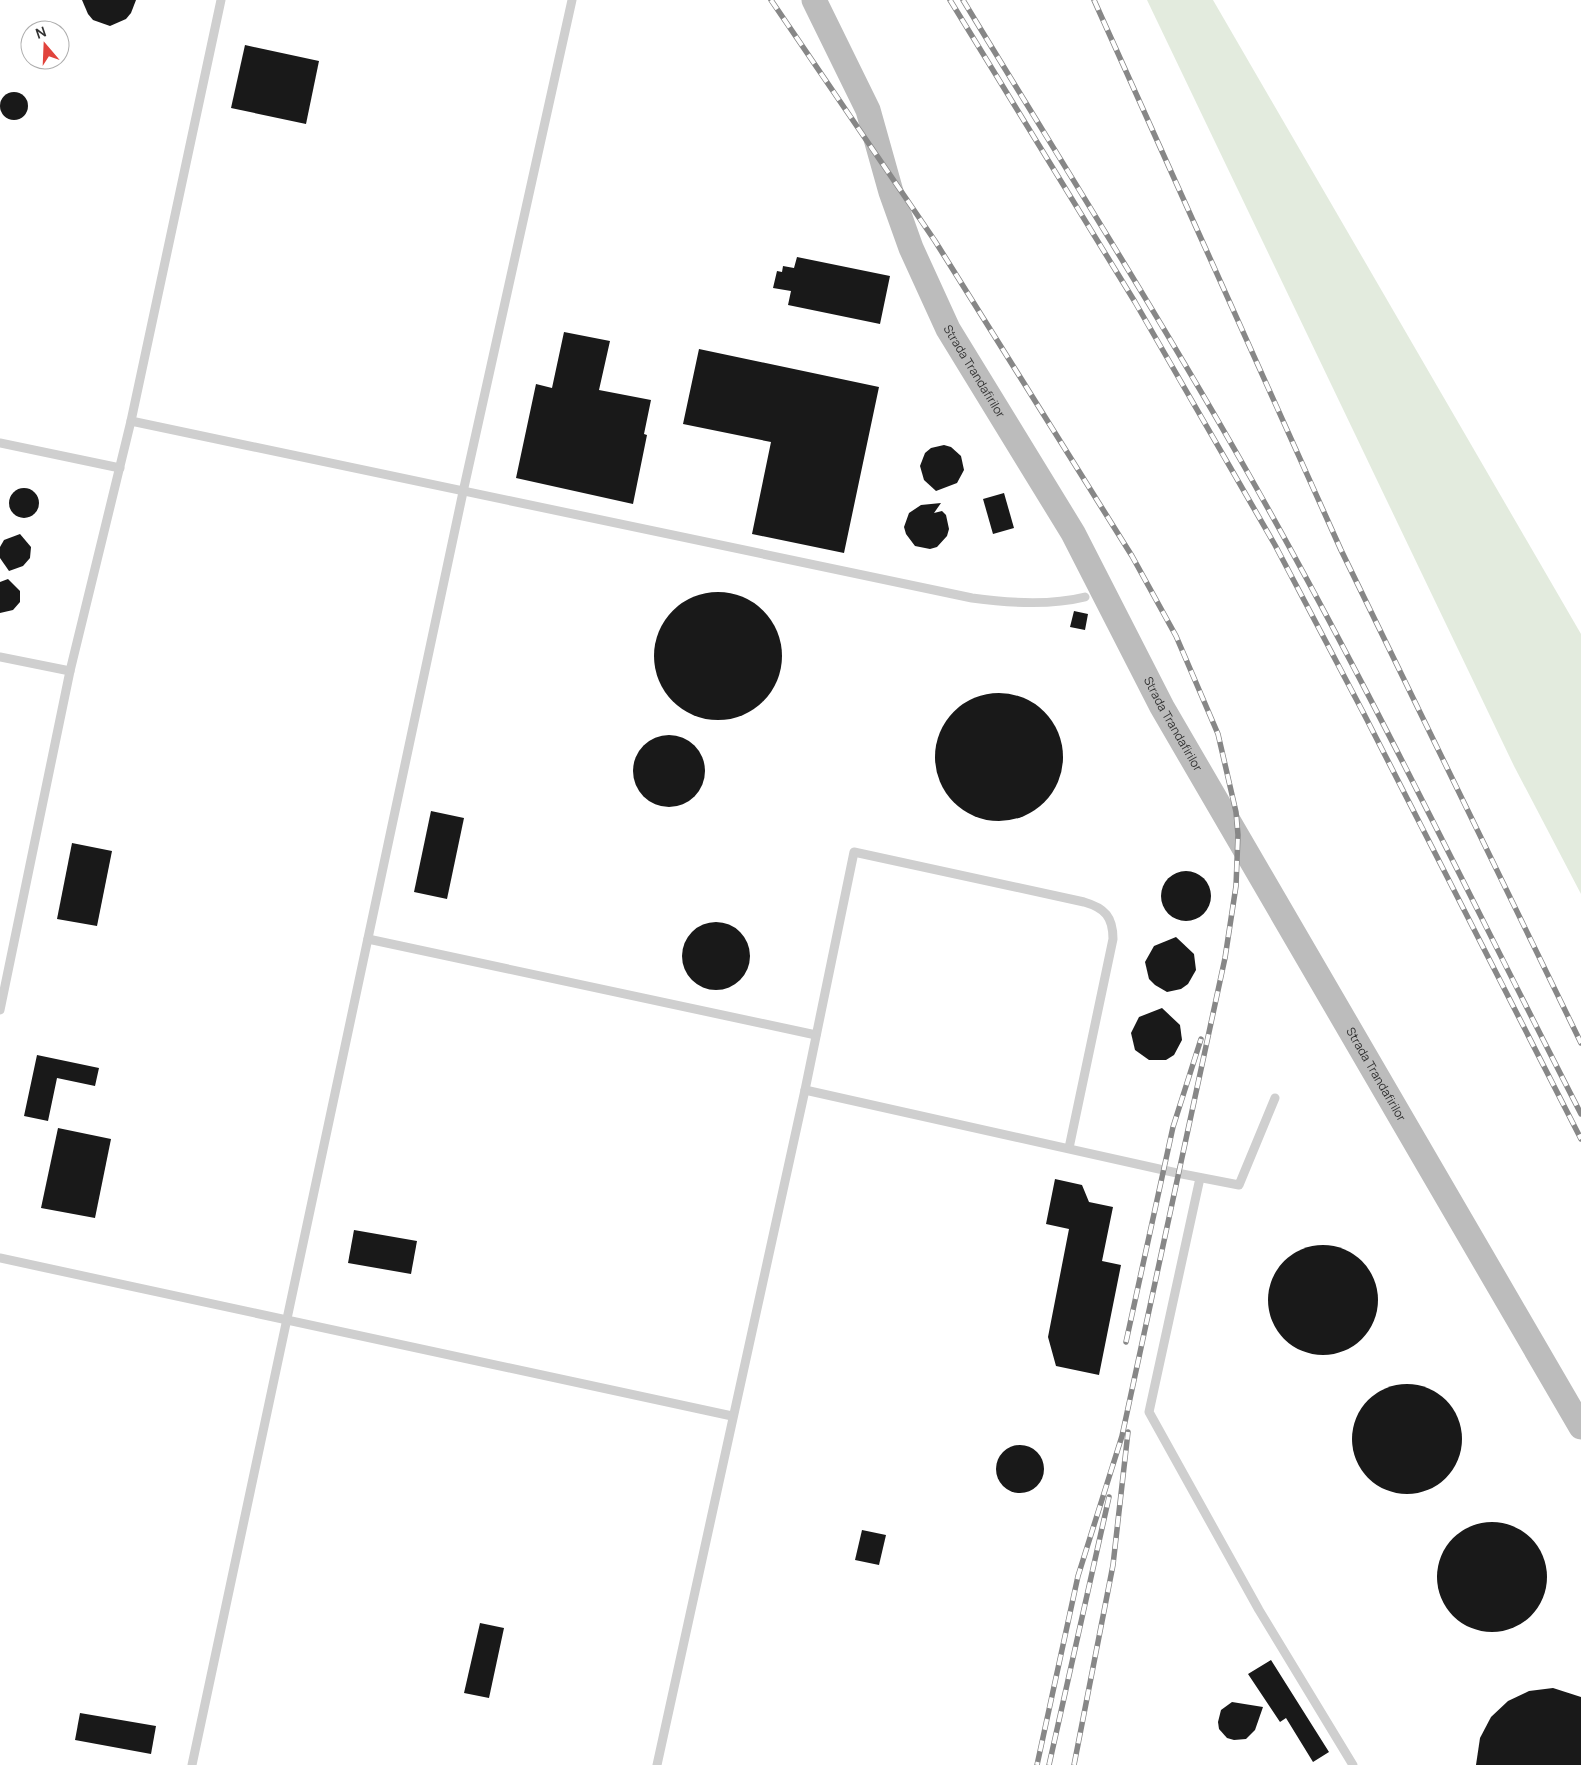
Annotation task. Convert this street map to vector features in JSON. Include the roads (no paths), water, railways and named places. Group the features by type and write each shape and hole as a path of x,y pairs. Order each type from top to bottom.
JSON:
{"main road":[{"name":"Strada Trandafirilor","path":"814,0 868,110 911,248 948,329 1073,533 1162,707 1581,1427"}],"lane":[{"path":"0,1010 70,671 131,421 221,0"},
{"path":"192,1765 288,1322 463,492 572,0"},
{"path":"131,421 972,598 1003,602 1060,602 1085,597"},
{"path":"0,443 120,468"},
{"path":"0,657 70,671"},
{"path":"657,1765 854,852 1095,905 1104,909 1113,927 1113,939 1070,1148"},
{"path":"368,939 816,1035"},
{"path":"804,1090 1200,1178 1239,1184 1275,1098"},
{"path":"1200,1178 1148,1412 1259,1610 1353,1765"},
{"path":"0,1258 288,1322 732,1416"}],"railway":[{"path":"771,0 935,241 1132,556 1176,636 1218,734 1236,812 1238,835 1236,886 1225,958 1122,1436 1078,1576 1037,1765"},
{"path":"950,0 1135,302 1275,545 1364,714 1581,1139"},
{"path":"963,0 1175,348 1289,546 1375,707 1581,1114"},
{"path":"1094,0 1341,550 1581,1043"},
{"path":"1126,1342 1173,1127 1201,1039"},
{"path":"1074,1765 1113,1565 1128,1432"},
{"path":"1049,1765 1109,1497"}]}
